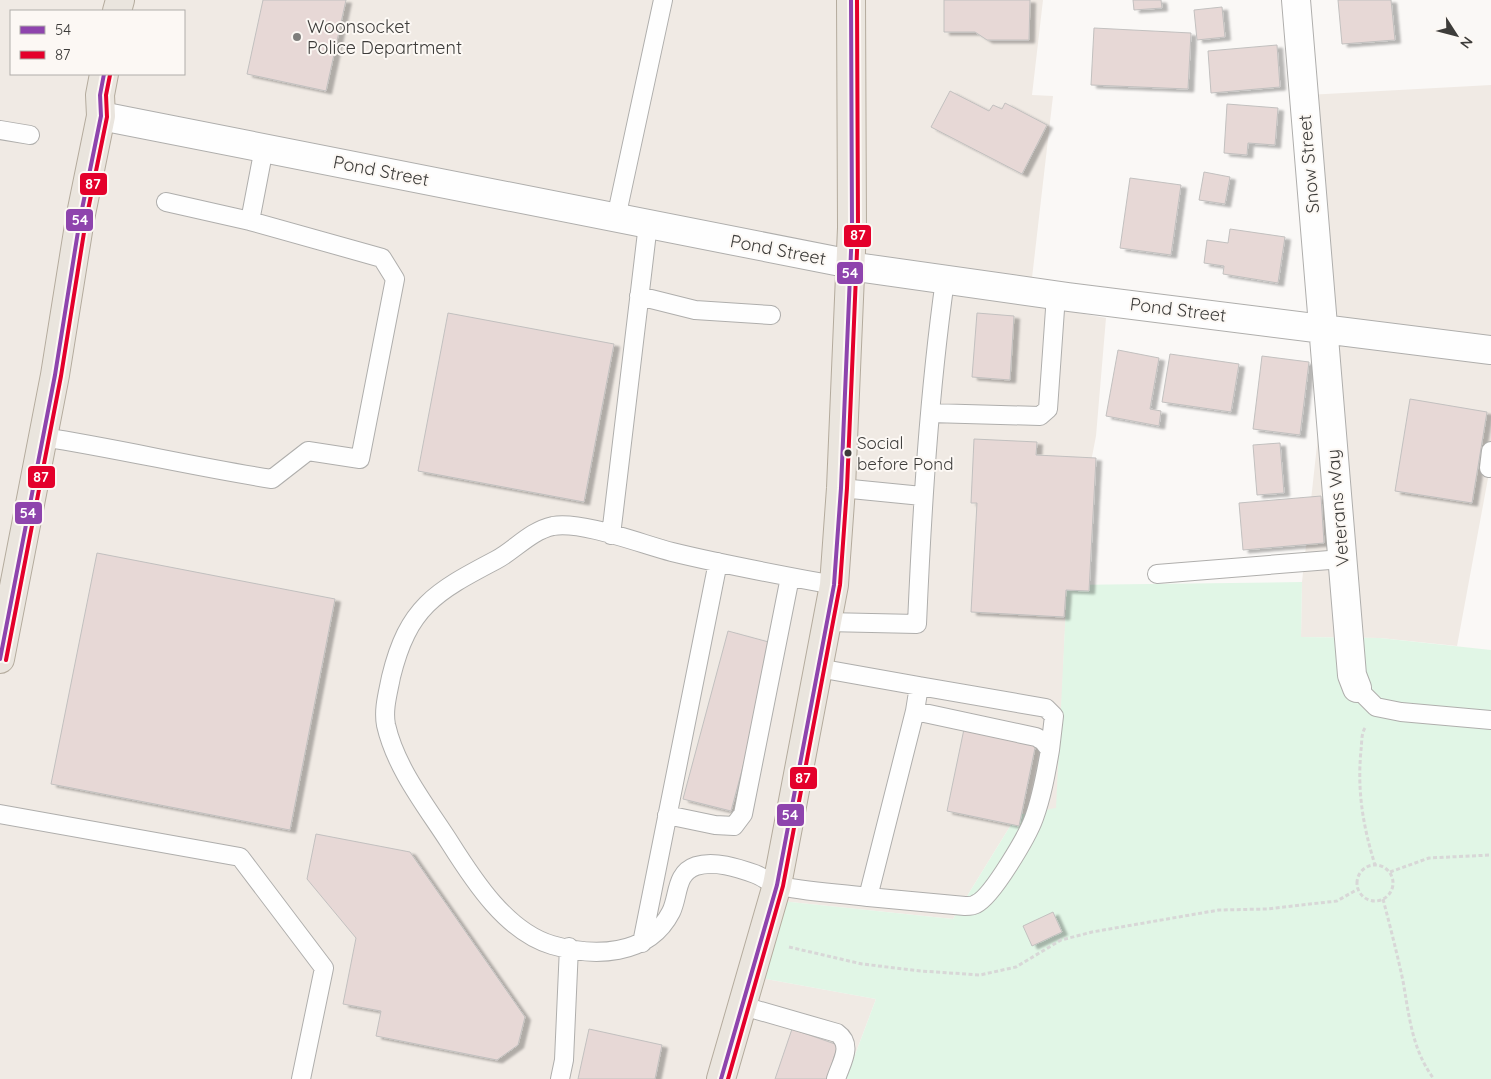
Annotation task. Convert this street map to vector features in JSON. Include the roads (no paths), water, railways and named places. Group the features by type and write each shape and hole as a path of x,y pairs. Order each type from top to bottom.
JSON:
{"main road":[{"path":"721,1079 776,885 834,584 841,488 852,228 851,0"},
{"path":"0,659 7,580 43,437 80,219 100,116 100,95 104,75"}],"street":[{"name":"Snow Street","path":"1296,0 1323,328"},
{"name":"Pond Street","path":"100,116 841,262 849,266 1056,295 1491,350"},
{"name":"Veterans Way","path":"1323,328 1352,675 1357,688"}],"lane":[{"path":"616,218 663,0"},
{"path":"0,130 30,135"},
{"path":"250,221 264,148"},
{"path":"43,437 117,448 204,468 272,479 308,451 360,459 395,279 382,258 250,221 166,202"},
{"path":"611,535 648,224"},
{"path":"826,622 917,624 922,496 934,358 945,280"},
{"path":"930,413 1040,416 1048,409 1056,295"},
{"path":"639,296 695,310 771,315"},
{"path":"841,488 922,496"},
{"path":"818,668 1046,708 1054,716 1044,787 1034,820 1014,858 986,897 976,904 965,906 868,897 776,885 755,874 728,866 698,865 688,870 680,879 671,912 658,929 642,943 621,950 594,951 552,945 527,935 512,924 479,886 414,787 392,745 386,723 385,706 397,651 414,620 442,589 498,559 532,534 554,526 584,528 718,562 834,584"},
{"path":"1158,574 1342,559"},
{"path":"642,943 718,562"},
{"path":"667,815 714,825 734,826 743,814 790,577"},
{"path":"868,897 915,711 919,686"},
{"path":"1357,688 1376,707 1401,712 1491,720"},
{"path":"915,711 1036,737 1043,741 1050,750"},
{"path":"0,814 240,856 324,968 301,1079"},
{"path":"560,1079 564,1060 569,947"},
{"path":"743,1006 837,1033 843,1037 846,1049 836,1079"}],"place":[{"name":"Woonsocket Police Department","path":"297,37"},
{"name":"Social before Pond","path":"848,453"}]}
